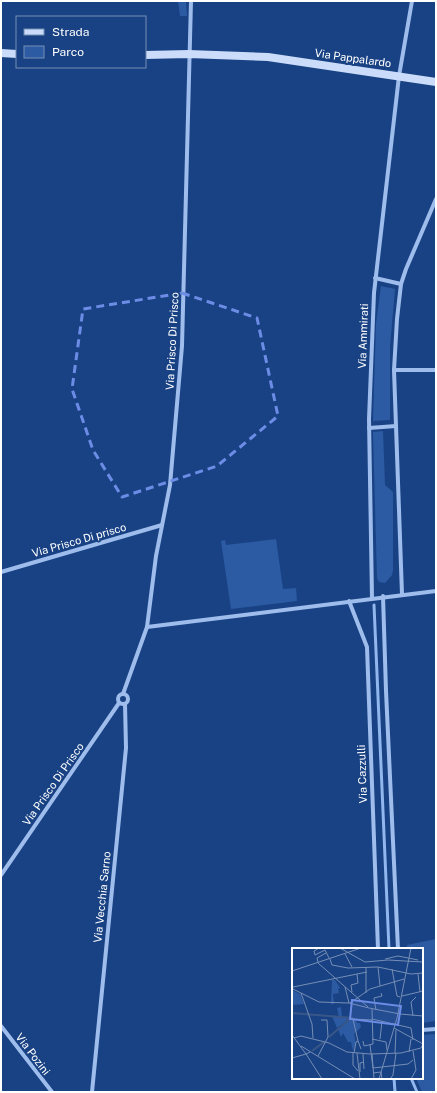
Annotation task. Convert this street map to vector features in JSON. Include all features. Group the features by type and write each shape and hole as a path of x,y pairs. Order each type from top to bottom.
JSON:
{"main road":[{"path":"1,53 16,54"},
{"name":"Via Pappalardo","path":"146,55 189,54 268,57 436,82"}],"street":[{"name":"Via Prisco Di Prisco","path":"123,694 147,627 156,556 170,485 182,346 191,1"},
{"name":"Via Ammirati","path":"372,598 370,428 375,278 399,76 412,1"},
{"path":"402,594 394,370 397,319 401,284 436,199"},
{"path":"375,278 401,284"},
{"path":"394,370 436,370"},
{"path":"370,428 396,426"},
{"name":"Via Prisco Di prisco","path":"1,572 162,525"},
{"path":"147,627 436,590"},
{"path":"383,596 398,948"},
{"name":"Via Cazzulli","path":"349,601 367,647 378,948"},
{"path":"123,694 128,698 125,704 119,703 118,700 118,697 123,694"},
{"name":"Via Prisco Di Prisco","path":"1,875 119,703"},
{"name":"Via Vecchia Sarno","path":"92,1092 126,748 125,704"},
{"name":"Via Pozini","path":"1,1026 52,1092"},
{"path":"423,1030 436,1028"}],"highlighted area":[{"path":"182,293 257,318 278,416 217,466 122,497 93,450 72,389 83,309"}],"green space":[{"path":"178,1 186,1 187,16 180,16"},
{"path":"381,286 395,289 390,347 390,420 373,421 376,324"},
{"path":"383,431 385,485 393,492 393,570 392,575 385,583 379,582 377,578 373,432"},
{"path":"276,539 283,589 296,588 297,601 231,609 221,541 225,540 226,545"},
{"path":"436,939 436,1021 423,1023 423,948 407,948 407,945"},
{"path":"436,1034 436,1092 422,1092 416,1079 423,1079 423,1035"}],"waterway":[{"path":"374,605 389,948"},
{"path":"394,1079 395,1092"},
{"path":"411,1079 417,1092"}]}
